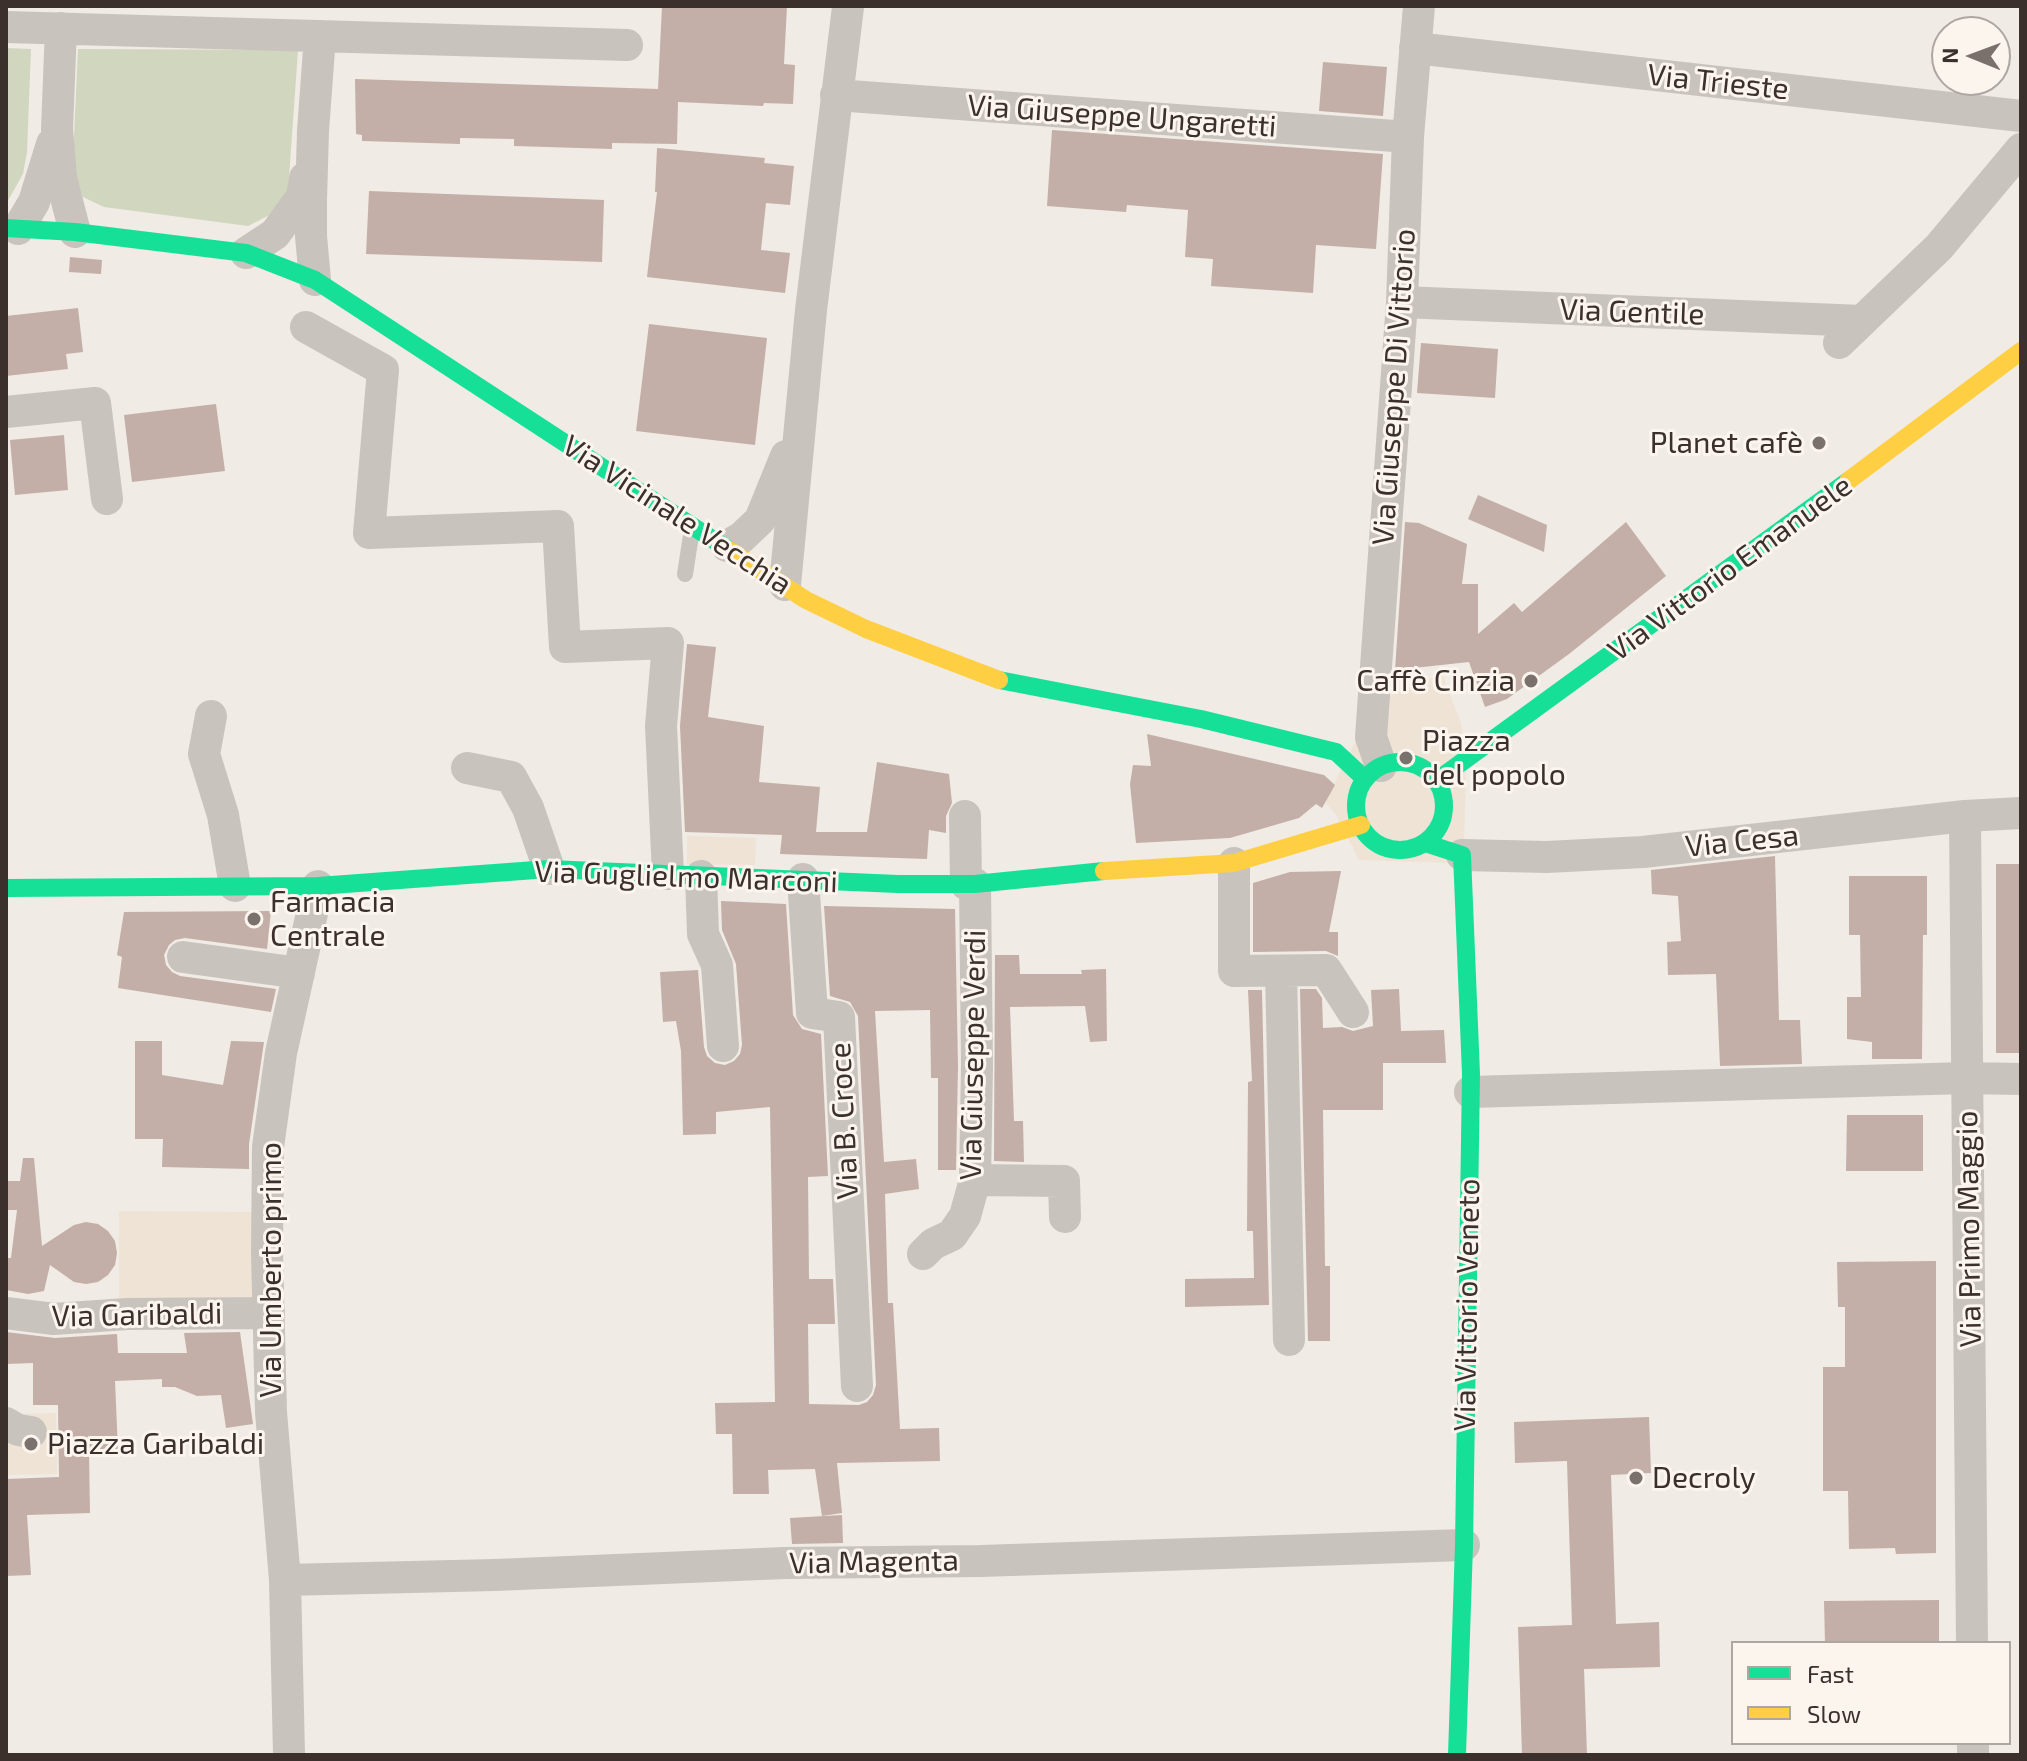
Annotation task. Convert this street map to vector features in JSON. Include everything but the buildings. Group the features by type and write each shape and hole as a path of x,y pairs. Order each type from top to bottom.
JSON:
{"street":[{"name":"Via Giuseppe Di Vittorio","path":"1373,772 1371,737 1402,302 1408,137 1419,6"},
{"path":"785,585 811,310 848,7"},
{"path":"6,27 627,45"},
{"path":"61,28 57,129 61,178 75,232"},
{"path":"315,280 311,236 313,131 320,36"},
{"name":"Via Trieste","path":"1415,48 2021,116"},
{"name":"Via Giuseppe Ungaretti","path":"836,95 1408,137"},
{"path":"12,228 34,202 57,129"},
{"path":"246,253 275,234 302,197 313,131"},
{"name":"Via Gentile","path":"1402,302 1850,332 1939,247 2021,149"},
{"name":"Via Vicinale Vecchia","path":"12,228 75,232 246,253 315,280 806,600 866,629 1001,681 1201,719 1336,752 1373,772"},
{"path":"727,546 760,520 787,452 811,310"},
{"path":"306,327 383,370 369,533 558,526 565,647 668,643 661,726 668,874"},
{"name":"Via Vittorio Emanuele","path":"1436,781 1762,545 2021,351"},
{"path":"6,412 95,403 107,499"},
{"path":"211,716 195,746 223,815 235,886"},
{"path":"1392,762 1417,765 1436,781 1442,793 1442,821 1425,843 1407,850 1388,849 1372,840 1361,825 1356,810 1357,801 1373,772 1392,762"},
{"path":"467,768 511,777 528,808 549,869"},
{"name":"Via Cesa","path":"1462,855 1547,857 1643,852 1965,816 2021,813"},
{"name":"Via Giuseppe Verdi","path":"923,1254 933,1244 952,1235 965,1216 975,1180 977,1066 965,816"},
{"name":"Via Primo Maggio","path":"1965,816 1972,1641"},
{"name":"Via Guglielmo Marconi","path":"6,888 318,886 549,869 970,884 1125,869 1234,863 1361,825"},
{"path":"1425,843 1462,855"},
{"name":"Via Vittorio Veneto","path":"1457,1755 1464,1545 1470,1092 1462,855"},
{"path":"1234,863 1234,971 1326,970 1353,1012"},
{"path":"701,876 703,934 717,965 723,1046"},
{"name":"Via B. Croce","path":"803,879 812,1013 839,1017 857,1386"},
{"name":"Via Umberto primo","path":"289,1755 285,1580 271,1412 268,1147 281,1053 318,886"},
{"path":"183,957 299,973"},
{"path":"1281,971 1289,1340"},
{"path":"1470,1092 2021,1079"},
{"path":"975,1180 1064,1181 1065,1217"},
{"name":"Via Garibaldi","path":"6,1313 54,1319 127,1314 269,1313"},
{"name":"Via Magenta","path":"285,1580 1464,1545"}],"lane":[{"path":"685,574 693,525"}],"green space":[{"path":"6,48 31,49 27,152 23,174 6,204"},
{"path":"78,49 298,50 287,206 248,226 104,207 83,197 75,180 73,158"}],"shaded area":[{"name":"Piazza del popolo","path":"1442,674 1461,723 1466,779 1464,839 1452,863 1359,860 1336,815 1325,802 1356,740 1359,708"},
{"path":"687,836 756,838 755,865 687,864"},
{"path":"119,1211 257,1212 256,1309 119,1308"},
{"name":"Piazza Garibaldi","path":"56,1413 57,1474 6,1475 6,1414"}],"traffic: fast":[{"path":"6,228 75,232 246,253 315,280 729,550"},
{"path":"1436,781 1848,481"},
{"path":"999,680 1201,719 1336,752 1365,779"},
{"path":"1400,762 1417,766 1431,775 1440,789 1444,806 1440,823 1431,837 1417,846 1400,850 1383,846 1369,837 1360,823 1356,806 1360,789 1369,775 1383,766 1400,762"},
{"path":"1425,843 1462,855 1471,1074 1464,1545 1457,1755"},
{"path":"6,888 318,886 549,869 898,884 975,884 1104,871"}],"traffic: slow":[{"path":"1848,481 2021,351"},
{"path":"729,550 806,600 866,629 999,680"},
{"path":"1104,871 1234,863 1361,825"}],"place":[{"name":"Planet cafè","path":"1819,443"},
{"name":"Caffè Cinzia","path":"1531,681"},
{"name":"Piazza del popolo","path":"1406,758"},
{"name":"Farmacia Centrale","path":"254,919"},
{"name":"Piazza Garibaldi","path":"31,1444"},
{"name":"Decroly","path":"1636,1478"}]}
